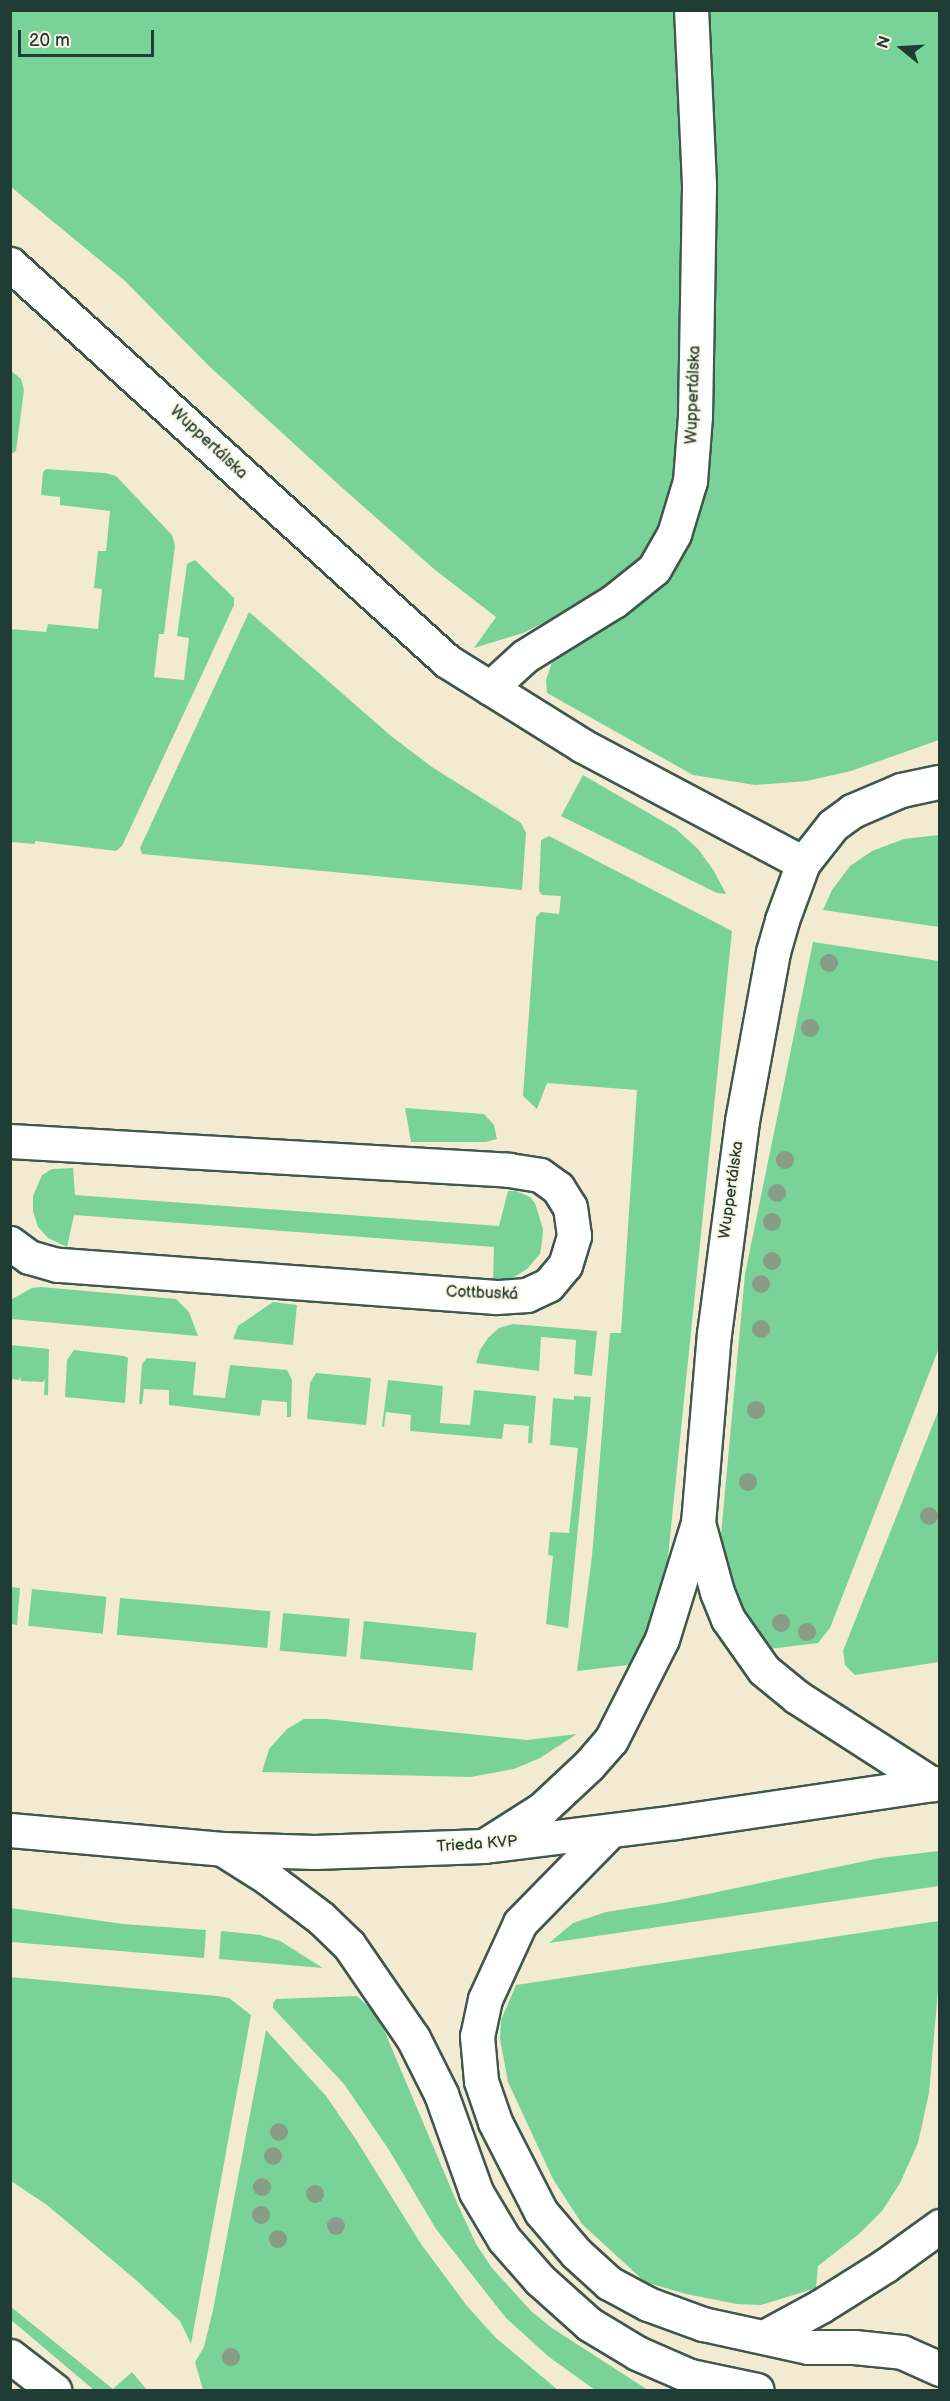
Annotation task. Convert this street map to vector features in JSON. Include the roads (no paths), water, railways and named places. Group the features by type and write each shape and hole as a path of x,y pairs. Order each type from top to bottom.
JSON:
{"street":[{"name":"Wuppertálska","path":"490,688 525,656 614,601 654,569 674,534 690,482 695,416 699,184 692,10"},
{"name":"Wuppertálska","path":"10,264 90,334 447,661 583,746 803,864"},
{"name":"Wuppertálska","path":"698,1523 714,1334 732,1178 773,952 782,920 803,864 833,825 852,811 901,790 939,782"},
{"name":"Cottbuská","path":"10,1141 509,1170 540,1175 558,1188 570,1207 574,1236 565,1265 548,1285 527,1295 496,1297 57,1265 29,1257 10,1243"},
{"path":"698,1523 717,1592 728,1619 764,1670 797,1697 936,1783"},
{"path":"484,1846 542,1809 611,1740 662,1639 698,1523"},
{"name":"Trieda KVP","path":"10,1830 222,1850 314,1852 484,1846 610,1831 936,1783"},
{"path":"610,1831 520,1923 485,1999 477,2036 481,2081 495,2122 541,2212 576,2253 609,2283 648,2304 703,2324 808,2347 854,2347 902,2352 939,2369"},
{"path":"222,1850 268,1878 321,1918 349,1945 413,2038 441,2094 476,2192 504,2239 540,2280 589,2324 637,2353 700,2383 757,2391"},
{"path":"764,2337 821,2306 939,2226"},
{"path":"10,2356 54,2391"}]}
